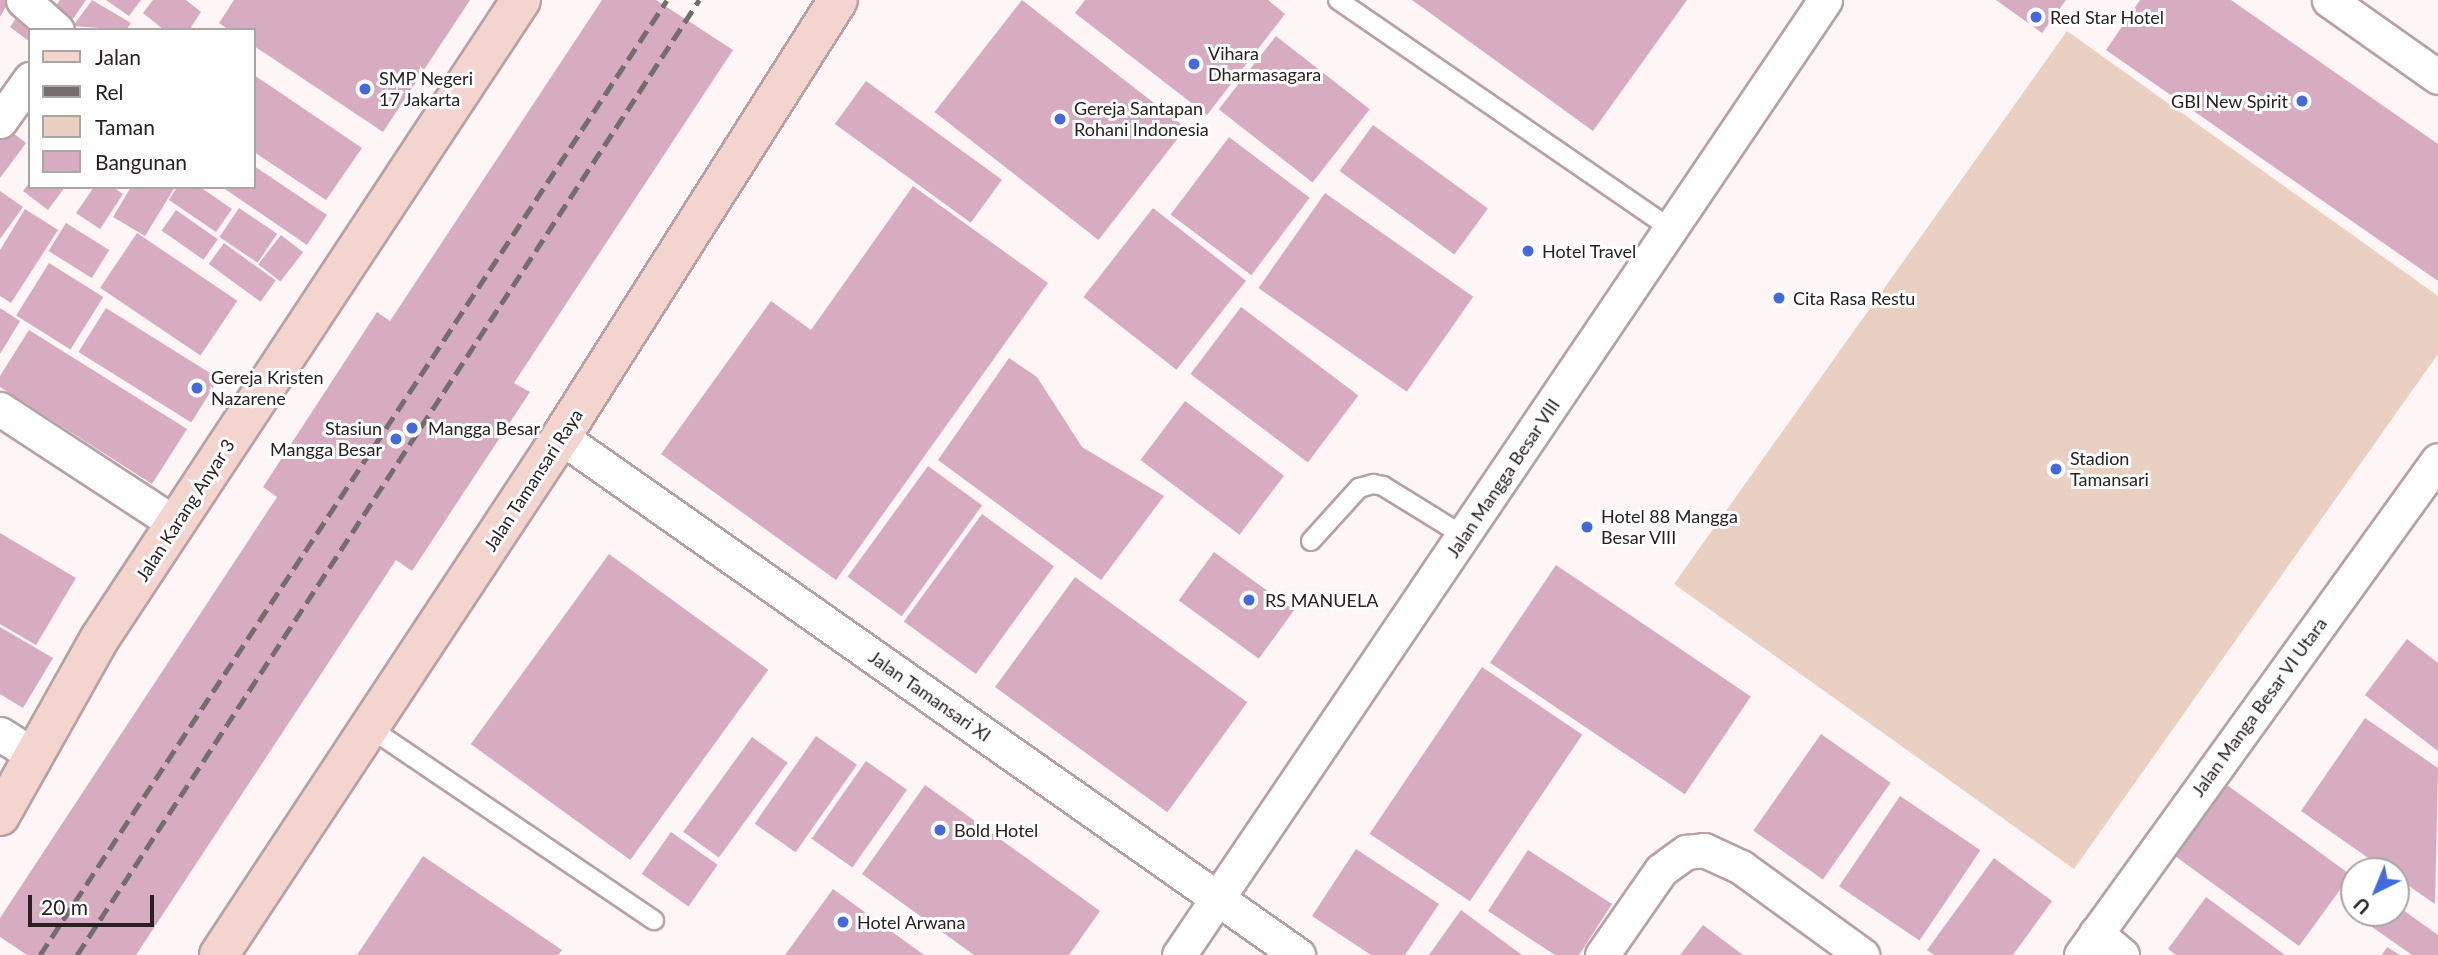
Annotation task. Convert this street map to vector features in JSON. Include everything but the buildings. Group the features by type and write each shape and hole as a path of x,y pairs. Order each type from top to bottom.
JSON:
{"street":[{"path":"23,0 55,28"},
{"name":"Jalan Karang Anyar 3","path":"0,816 100,638 521,0"},
{"name":"Jalan Tamansari Raya","path":"219,955 561,437 838,0"},
{"name":"Jalan Mangga Besar VIII","path":"1179,955 1825,0"},
{"path":"2329,0 2438,77"},
{"path":"0,121 28,82"},
{"path":"0,409 176,524"},
{"name":"Jalan Tamansari XI","path":"561,437 1298,955"},
{"name":"Jalan Manga Besar VI Utara","path":"2089,944 2438,460"},
{"path":"0,733 35,756"},
{"path":"1602,955 1661,870 1686,852 1704,850 1741,867 1862,955"},
{"path":"2089,944 2122,955"}],"lane":[{"path":"1338,0 1671,229"},
{"path":"1311,541 1359,488 1373,484 1392,491 1464,536"},
{"path":"370,728 654,920"}],"green space":[{"name":"Stadion Tamansari","path":"2067,31 2438,296 2438,354 2074,869 1674,584"}],"railway":[{"path":"40,955 667,0"},
{"path":"77,955 699,0"}],"place":[{"name":"Red Star Hotel","path":"2036,17"},
{"name":"Vihara Dharmasagara","path":"1194,64"},
{"name":"SMP Negeri 17 Jakarta","path":"365,89"},
{"name":"GBI New Spirit","path":"2302,101"},
{"name":"Gereja Santapan Rohani Indonesia","path":"1060,119"},
{"name":"Hotel Travel","path":"1528,251"},
{"name":"Cita Rasa Restu","path":"1779,298"},
{"name":"Gereja Kristen Nazarene","path":"197,388"},
{"name":"Mangga Besar","path":"412,428"},
{"name":"Stasiun Mangga Besar","path":"396,439"},
{"name":"Stadion Tamansari","path":"2056,469"},
{"name":"Hotel 88 Mangga Besar VIII","path":"1587,527"},
{"name":"RS MANUELA","path":"1249,600"},
{"name":"Bold Hotel","path":"940,830"},
{"name":"Hotel Arwana","path":"843,922"}]}
